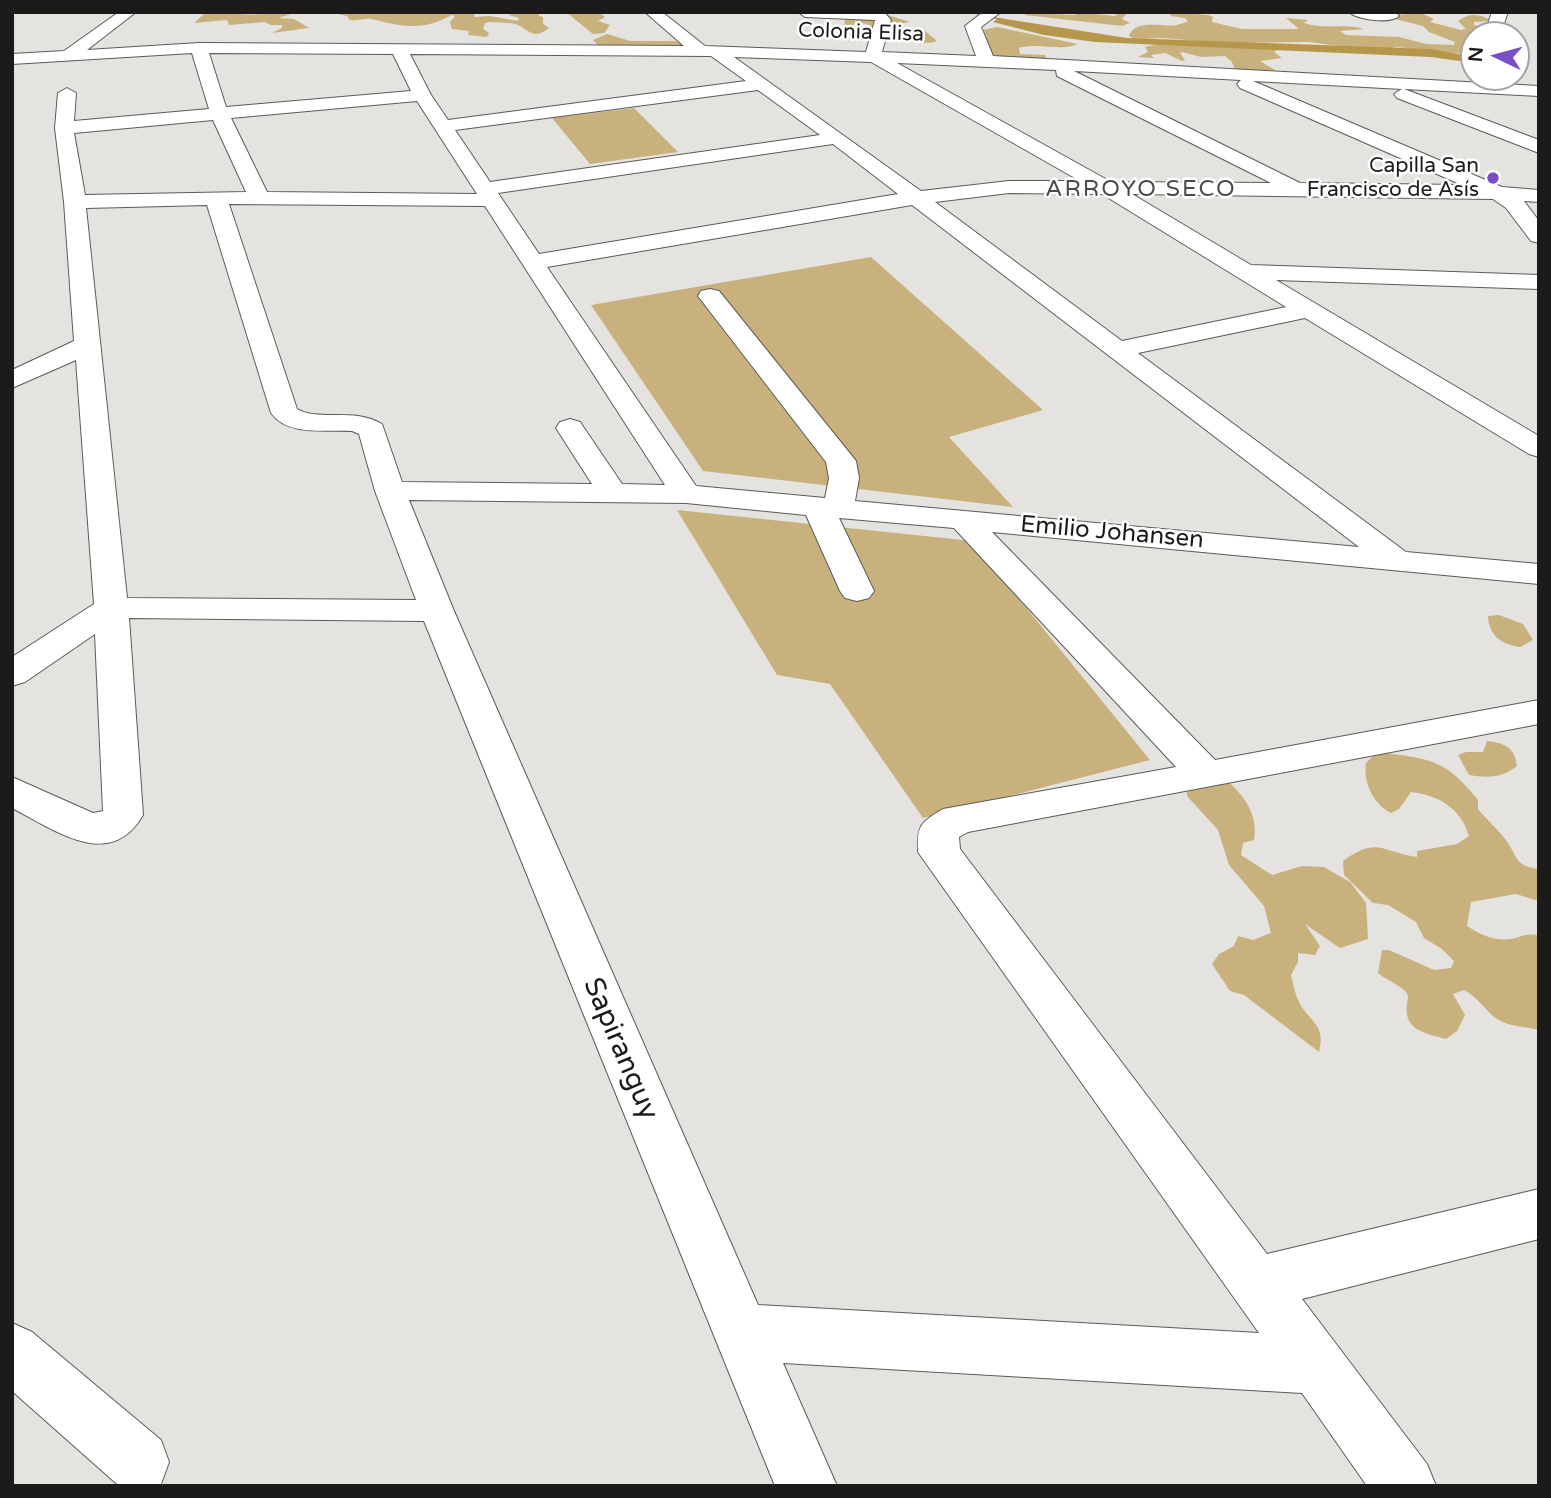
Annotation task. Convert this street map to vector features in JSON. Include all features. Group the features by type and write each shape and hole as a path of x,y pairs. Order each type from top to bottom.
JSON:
{"street":[{"path":"69,55 129,12"},
{"path":"652,12 762,84 837,138 1396,559"},
{"path":"805,12 880,16 883,20 873,56 1526,431 1539,448"},
{"path":"1356,12 1391,18"},
{"path":"987,61 973,26 993,13"},
{"path":"491,33 503,50"},
{"path":"199,48 219,113 259,198"},
{"name":"Colonia Elisa","path":"12,59 199,48 708,51 987,61 1460,86"},
{"path":"398,48 422,95 442,126 686,494"},
{"path":"1047,64 1300,189"},
{"path":"1426,67 1460,82"},
{"path":"1221,73 1499,194 1514,203 1539,236"},
{"path":"1371,82 1539,147"},
{"path":"442,126 762,84"},
{"path":"12,791 86,828 110,829 123,815 111,608 75,202 64,128 67,93"},
{"path":"64,128 422,95"},
{"path":"75,202 487,194 837,138"},
{"path":"534,262 915,198 1009,187 1300,189 1539,196"},
{"name":"Sapiranguy","path":"216,198 285,413 300,420 367,425 372,430 390,491 437,611 806,1486"},
{"path":"1245,271 1539,282"},
{"path":"710,296 841,461 844,478 828,507 824,524 857,591"},
{"path":"1116,350 1310,309"},
{"path":"12,380 88,344"},
{"path":"570,428 613,493"},
{"name":"Emilio Johansen","path":"390,491 686,494 1539,574"},
{"path":"962,519 1207,775"},
{"path":"12,674 111,608 437,611"},
{"path":"1405,1486 939,852 938,831 957,819 1539,712"},
{"path":"1256,1283 1539,1214"},
{"path":"739,1332 1316,1365"},
{"path":"12,1352 139,1462"}],"shaded area":[{"path":"206,12 246,12 240,14 251,15 298,12 278,18 294,19 309,28 272,33 282,28 282,25 265,22 229,25 227,20 194,23"},
{"path":"331,12 475,12 474,17 490,16 518,21 519,18 509,15 510,13 539,12 539,16 543,17 543,24 549,28 536,34 516,24 490,22 485,23 483,29 489,33 487,37 468,35 469,31 452,29 450,22 455,16 452,15 431,24 412,26 372,19 350,20 347,16"},
{"path":"566,12 599,12 605,17 598,21 610,25 604,33 593,34"},
{"path":"1077,12 1114,16 1117,15 1115,12 1128,12 1122,19 1130,23 1122,26 1025,15 1075,15"},
{"path":"1169,12 1208,15 1213,17 1212,22 1242,29 1299,29 1286,18 1308,20 1304,23 1364,29 1340,31 1346,35 1399,37 1426,44 1454,45 1455,42 1429,32 1423,26 1395,19 1395,15 1433,12 1423,14 1434,19 1430,22 1460,30 1460,54 1396,47 1382,50 1354,48 1309,42 1219,43 1164,38 1134,39 1129,36 1132,30 1143,25 1171,26 1188,22 1185,18 1171,16"},
{"path":"884,14 910,22 887,26 924,30 937,41 901,42 859,22 844,25 845,20"},
{"path":"1471,15 1492,21 1458,21"},
{"path":"999,18 1127,38 1431,49 1460,54 1460,61 1431,57 1095,42 1044,35 993,22"},
{"path":"997,27 1078,44 1019,48 1020,54 1045,55 1047,59 999,59 991,55 990,47 982,39 987,37 983,30"},
{"path":"607,34 630,41 675,41 690,47 599,46 593,40"},
{"path":"1159,44 1278,49 1274,52 1282,58 1260,61 1275,70 1261,72 1235,70 1232,62 1225,56 1201,57 1182,52 1180,53 1185,60 1182,61 1165,53 1151,55 1154,58 1138,57 1148,52 1145,47"},
{"path":"634,108 678,152 590,164 552,118"},
{"path":"871,257 1043,410 949,437 1013,507 703,471 591,305"},
{"path":"677,510 972,541 1150,760 923,818 830,684 777,675"},
{"path":"1499,615 1523,624 1533,640 1520,647 1497,638 1491,629 1488,616"},
{"path":"1487,741 1508,747 1514,754 1517,766 1495,776 1469,775 1458,755 1483,752"},
{"path":"1377,752 1434,762 1455,775 1478,800 1478,809 1505,839 1519,861 1539,869 1539,901 1516,894 1471,902 1467,926 1483,935 1499,939 1539,936 1539,1030 1499,1020 1464,990 1453,994 1465,1015 1457,1031 1446,1039 1430,1035 1417,1029 1408,1019 1406,992 1378,973 1382,950 1389,950 1434,970 1451,968 1454,961 1442,949 1424,938 1416,922 1388,905 1373,903 1344,875 1343,861 1372,847 1417,857 1417,851 1457,844 1469,836 1454,811 1430,796 1411,792 1399,809 1391,813 1379,804 1368,785 1365,770 1366,763"},
{"path":"1221,775 1242,796 1254,820 1254,840 1243,843 1241,855 1272,875 1302,866 1324,867 1350,882 1366,903 1368,939 1340,948 1305,924 1320,946 1315,955 1298,953 1298,962 1291,975 1299,1002 1319,1029 1319,1052 1244,995 1230,991 1212,964 1219,954 1234,946 1238,936 1253,940 1271,933 1264,906 1229,865 1218,830 1187,796 1186,784"}],"waterway":[{"name":"ARROYO SECO","path":"969,12 1009,21"}],"place":[{"name":"Capilla San Francisco de Asís","path":"1493,178"}],"district":[{"name":"ARROYO SECO","path":"1141,190"}]}
